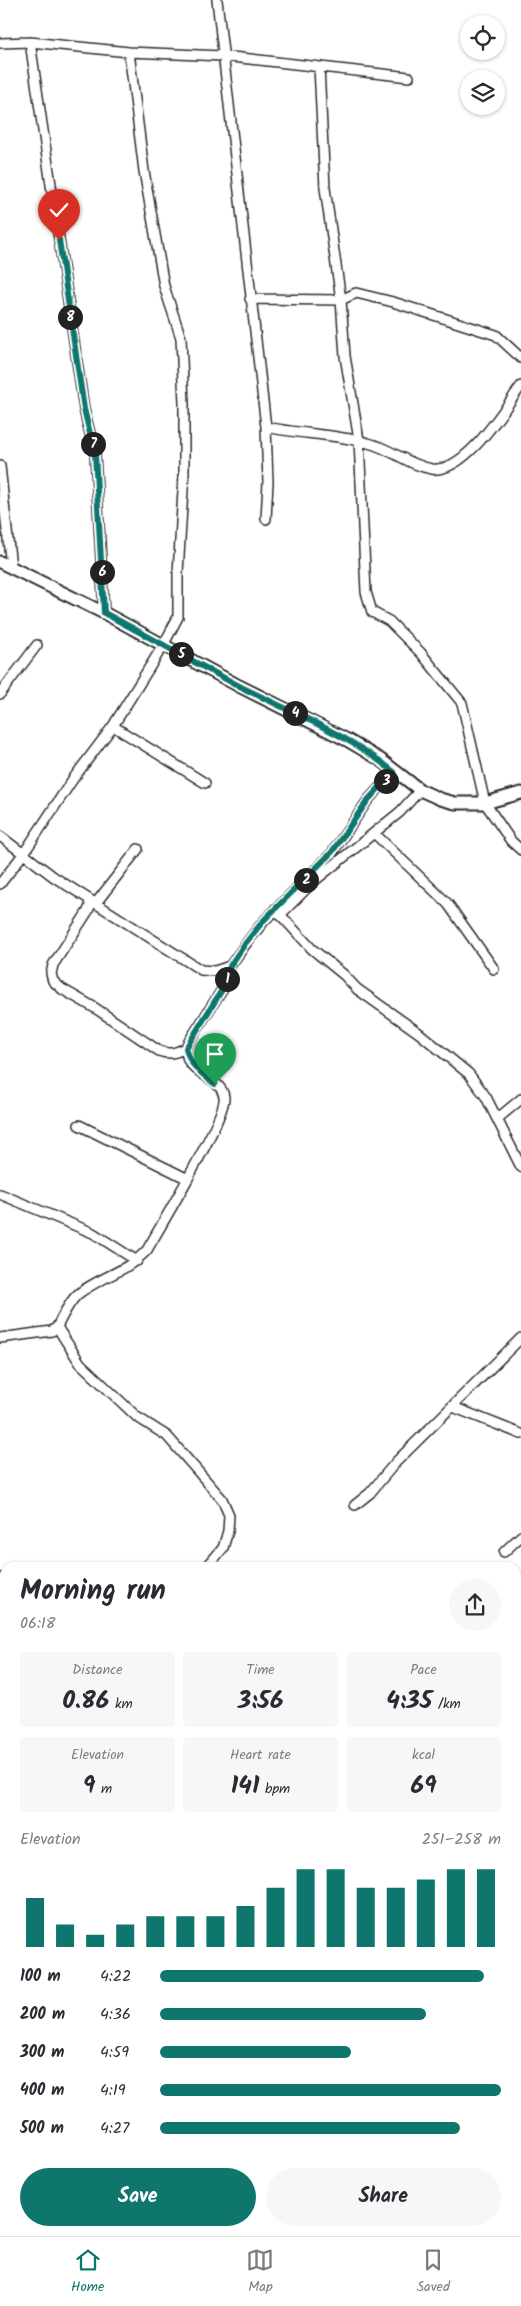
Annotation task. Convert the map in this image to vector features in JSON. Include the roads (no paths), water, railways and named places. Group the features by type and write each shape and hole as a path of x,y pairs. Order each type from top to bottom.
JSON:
{"street":[{"path":"216,0 266,427 268,482 266,520"},
{"path":"30,42 84,409 95,454 104,613"},
{"path":"0,43 30,42 129,52 224,56 409,78"},
{"path":"0,884 24,853 73,779 113,726 164,644 178,617 184,474 184,403 181,338 164,286 144,171 129,52"},
{"path":"319,67 325,188 341,300 345,356 359,440 366,592 372,612 389,621 421,653 462,702 485,803 511,841 521,850"},
{"path":"250,298 341,300 356,293 421,310 496,335 521,358"},
{"path":"266,427 293,433 359,440 377,445 409,462 433,469 446,466 468,454 479,444 521,386"},
{"path":"0,466 5,564 104,613 239,686 346,740 381,760 394,772 420,790 440,799 455,803 485,803 521,793"},
{"path":"0,694 37,645"},
{"path":"113,726 205,783"},
{"path":"278,912 332,852 368,800 394,772"},
{"path":"138,848 93,901 88,912 53,965 50,974 53,981 62,989 95,1008 159,1051 166,1054 176,1053 186,1048 225,985 230,966 244,945 313,882 400,812 420,790"},
{"path":"374,832 448,904 494,970"},
{"path":"0,836 54,876 201,970 215,970 230,966"},
{"path":"278,912 312,949 344,975 357,989 419,1033 469,1074 486,1097 498,1118 521,1167"},
{"path":"0,1338 52,1331 57,1327 77,1295 137,1261 147,1250 208,1142 224,1106 224,1097 215,1084 199,1072 188,1060 186,1048"},
{"path":"498,1118 521,1099"},
{"path":"79,1125 186,1178"},
{"path":"0,1194 93,1233 137,1261"},
{"path":"57,1327 80,1363 137,1417 168,1436 222,1500 229,1515 228,1531 223,1548 211,1562"},
{"path":"355,1505 370,1493 396,1462 521,1338"},
{"path":"453,1407 521,1434"},
{"path":"504,1552 521,1536"}]}
